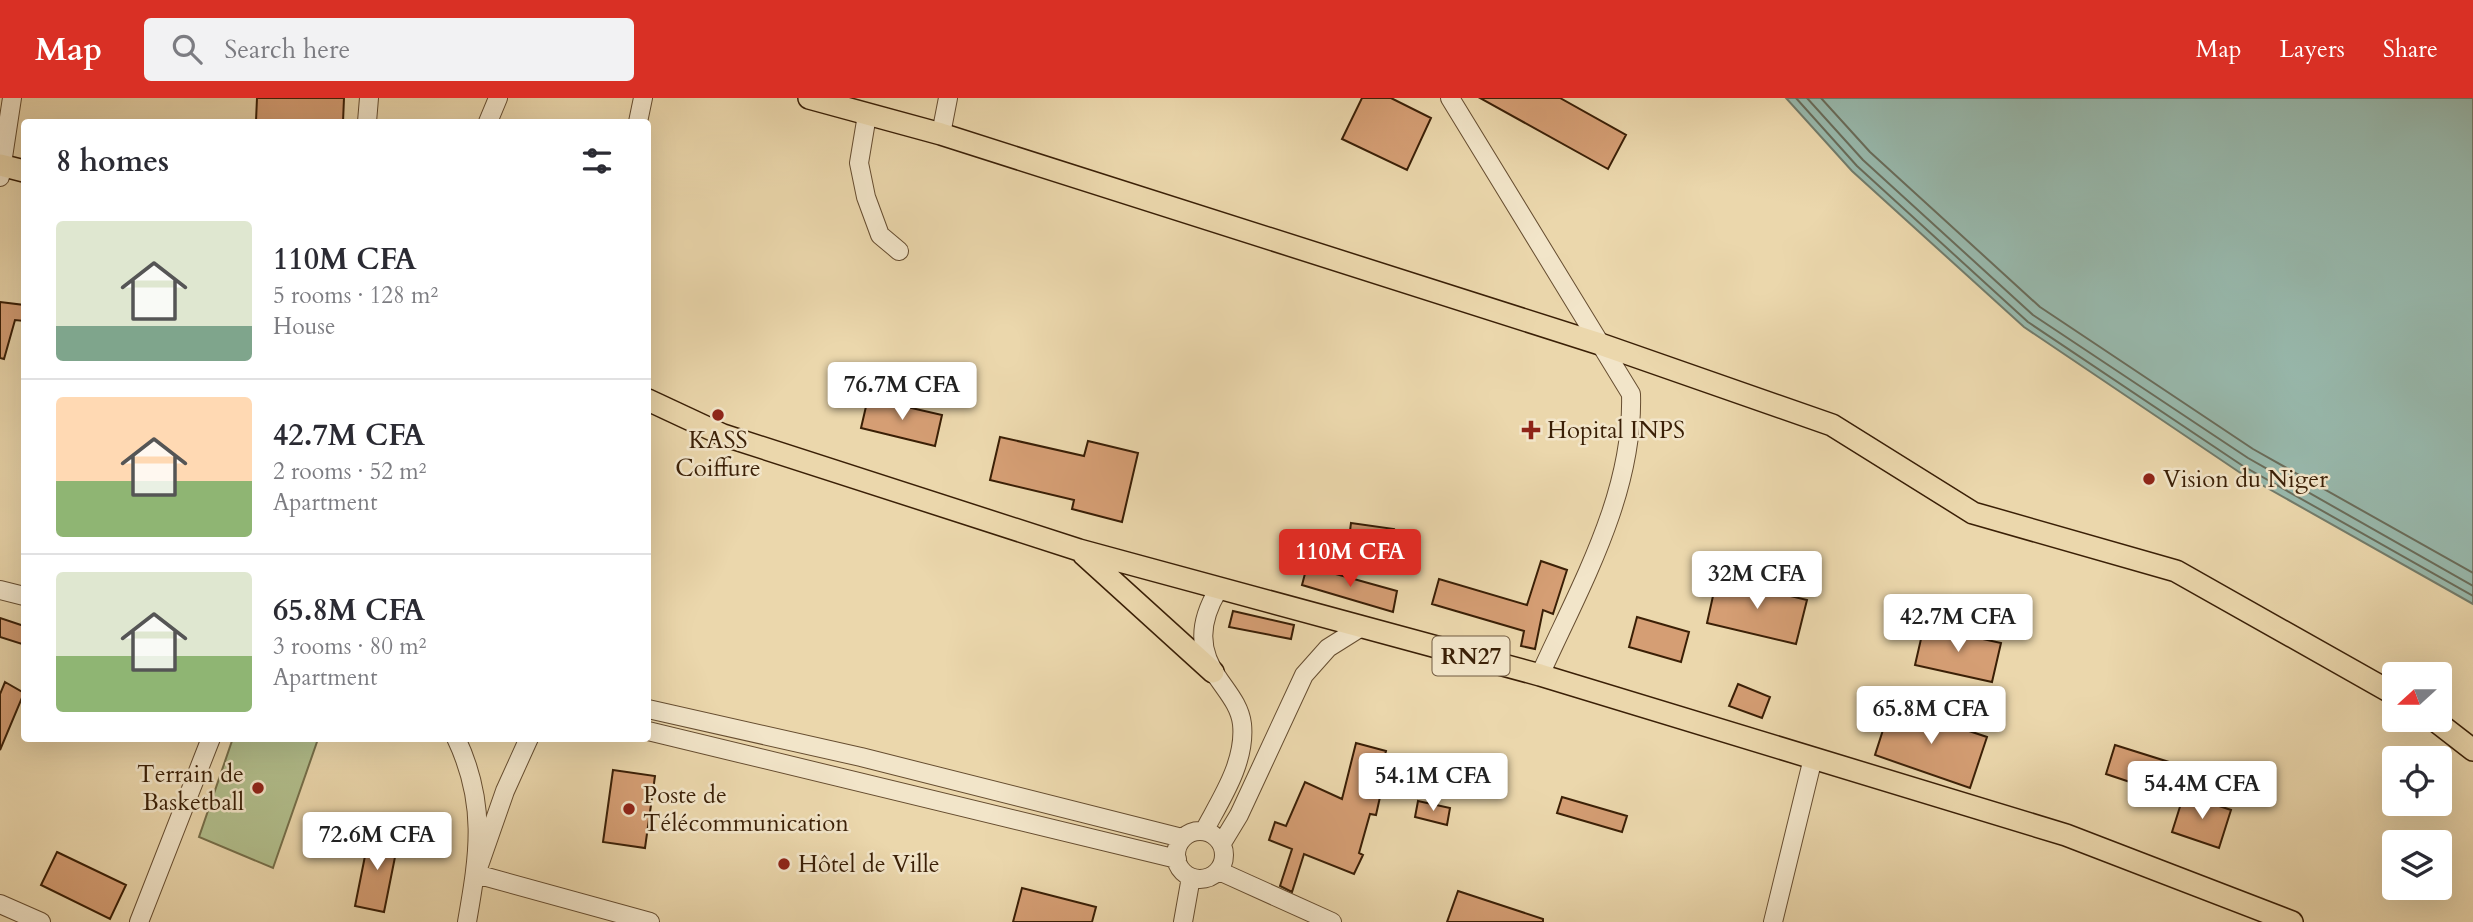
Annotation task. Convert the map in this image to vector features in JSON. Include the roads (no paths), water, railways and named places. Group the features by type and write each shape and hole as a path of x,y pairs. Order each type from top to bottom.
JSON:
{"main road":[{"path":"809,98 941,134 1600,344 1832,425 1973,513 2176,571 2382,687"},
{"path":"1,169 21,171"},
{"name":"RN27","path":"651,401 723,435 1079,550 1218,590 1363,626 1540,675 2067,835 2292,922"},
{"path":"1079,550 1213,671"},
{"path":"2450,732 2473,750"}],"street":[{"path":"1,169 12,98"},
{"path":"367,119 369,98"},
{"path":"489,119 498,98"},
{"path":"639,119 643,98"},
{"path":"941,134 948,98"},
{"path":"1450,98 1630,394 1631,416 1621,476 1606,531 1540,675"},
{"path":"867,115 859,163 866,197 880,235 899,251"},
{"path":"0,590 21,595"},
{"path":"1204,831 1229,783 1241,748 1242,723 1235,703 1213,671 1203,639 1202,623 1218,590"},
{"path":"651,733 1177,859 1191,877 1201,879 1219,871 1224,862 1222,843 1238,816 1304,675 1328,648 1363,626"},
{"path":"651,710 861,757 1182,838"},
{"path":"139,922 209,742"},
{"path":"458,742 475,788 480,819 467,922"},
{"path":"475,874 505,791 527,742"},
{"path":"856,782 861,757"},
{"path":"1773,922 1813,758"},
{"path":"1019,821 1023,798"},
{"path":"1177,859 1182,838 1188,833 1204,831 1222,843"},
{"path":"1219,871 1332,922"},
{"path":"475,874 650,922"},
{"path":"1183,922 1191,877"},
{"path":"0,904 41,922"}],"water":[{"path":"1786,98 2473,98 2473,604 2239,472 2024,327 1852,171"}],"place":[{"name":"KASS Coiffure","path":"718,415"},
{"name":"Hopital INPS","path":"1531,430"},
{"name":"Vision du Niger","path":"2149,479"},
{"name":"Terrain de Basketball","path":"258,788"},
{"name":"Poste de Télécommunication","path":"629,809"},
{"name":"Hôtel de Ville","path":"784,864"}]}
